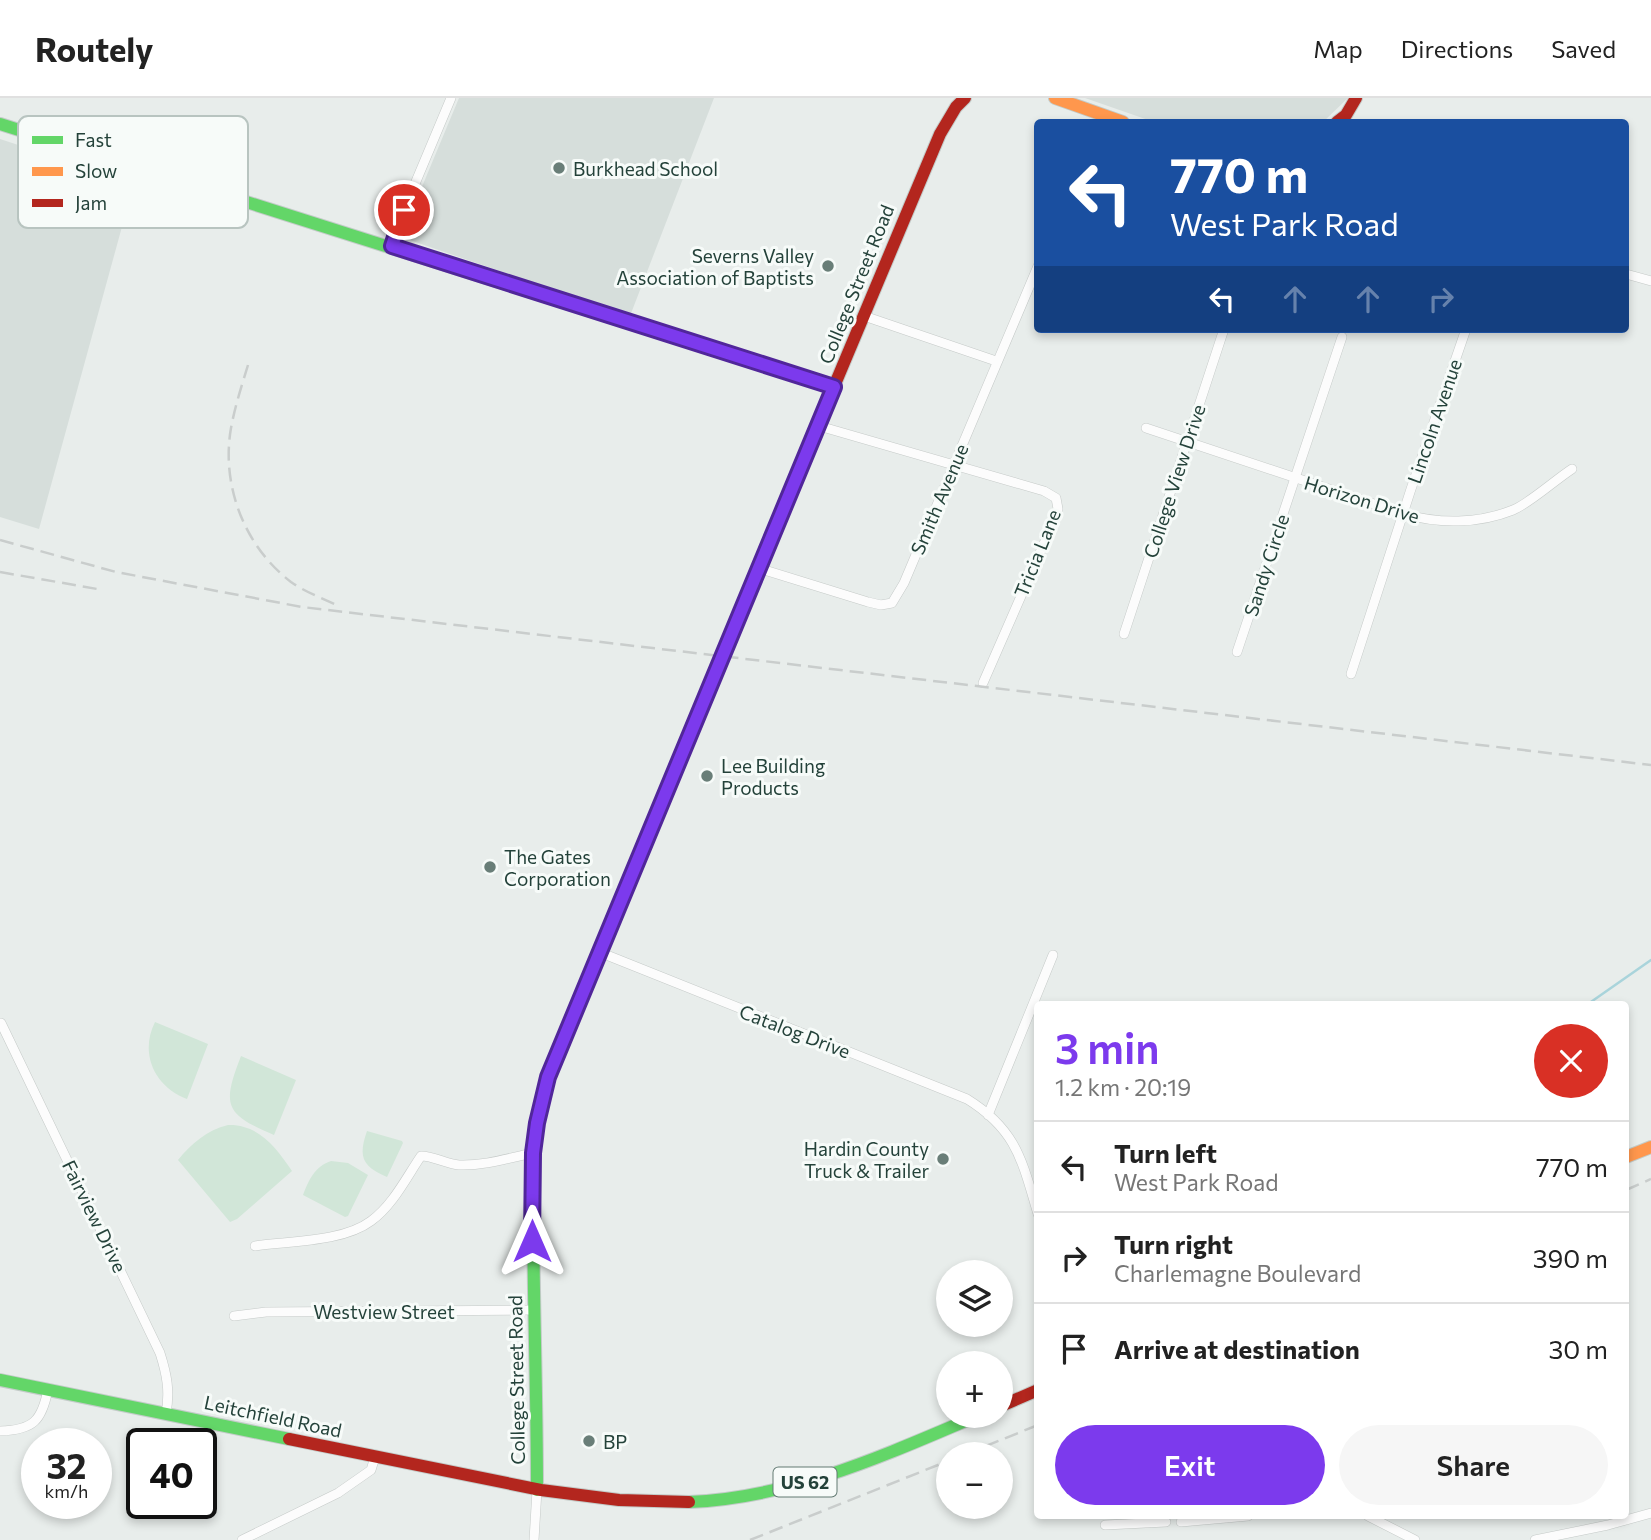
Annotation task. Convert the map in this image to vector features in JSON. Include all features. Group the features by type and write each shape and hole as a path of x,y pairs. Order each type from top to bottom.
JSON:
{"street":[{"path":"392,246 404,210 451,98"},
{"name":"College Street Road","path":"537,1490 533,1153 548,1077 940,134 956,107 965,98"},
{"path":"1055,98 1102,119"},
{"path":"1346,119 1356,98"},
{"path":"0,124 18,130"},
{"path":"248,201 834,387"},
{"name":"Smith Avenue","path":"758,568 868,602 881,605 892,603 904,583 1034,275"},
{"path":"1629,275 1651,281"},
{"path":"864,316 996,361"},
{"name":"College View Drive","path":"1124,634 1223,333"},
{"name":"Lincoln Avenue","path":"1351,674 1465,333"},
{"name":"Sandy Circle","path":"1237,652 1342,337"},
{"name":"Tricia Lane","path":"819,426 1044,491 1056,498 1056,516 983,683"},
{"name":"Horizon Drive","path":"1146,428 1404,514 1438,521 1471,521 1514,510 1572,469"},
{"name":"Catalog Drive","path":"599,952 952,1092 988,1115 1005,1131 1016,1147 1034,1201"},
{"path":"1035,1001 1053,956"},
{"path":"988,1115 1034,1002"},
{"name":"Fairview Drive","path":"1,1023 160,1353 170,1393 166,1413"},
{"path":"1629,1156 1651,1147"},
{"path":"255,1245 332,1236 363,1226 386,1206 421,1156 457,1165 485,1163 533,1153"},
{"name":"Westview Street","path":"234,1317 266,1311 534,1310"},
{"name":"Leitchfield Road","path":"0,1380 537,1490"},
{"path":"0,1431 19,1430 33,1423 44,1412 48,1390"},
{"path":"1013,1401 1034,1392"},
{"name":"US 62","path":"537,1490 655,1502 724,1499 814,1480 948,1428"},
{"path":"242,1540 338,1493 365,1475 370,1470 374,1457"},
{"path":"534,1540 537,1490"},
{"path":"1535,1540 1651,1513"},
{"path":"1181,1522 1214,1519"},
{"path":"1374,1519 1415,1540"},
{"path":"1105,1525 1166,1522"}],"shaded area":[{"name":"Burkhead School","path":"459,98 714,98 630,316 401,237"},
{"path":"1085,98 1348,98 1326,119 1145,119"},
{"path":"0,139 18,145 18,228 122,228 39,529 0,517"}],"green space":[{"path":"155,1022 208,1044 187,1099 166,1086 153,1068 149,1046"},
{"path":"241,1056 296,1080 274,1135 245,1121 232,1106 231,1086"},
{"path":"228,1125 248,1128 257,1133 273,1146 292,1171 237,1219 230,1222 178,1160 200,1138"},
{"path":"367,1131 403,1143 387,1177 372,1169 364,1160 363,1148"},
{"path":"331,1161 348,1163 368,1175 348,1216 345,1217 303,1195 316,1170"}],"waterway":[{"path":"1592,1001 1651,960"}],"railway":[{"path":"248,365 231,428 229,450 233,492 240,513 260,551 275,567 296,586 339,606"},
{"path":"0,540 116,572 302,607 1651,765"},
{"path":"0,572 103,590"},
{"path":"1629,1189 1651,1179"},
{"path":"996,1442 1034,1427"},
{"path":"750,1540 936,1466"}],"traffic: fast":[{"path":"0,124 18,130"},
{"path":"248,202 414,255"},
{"path":"533,1159 537,1490"},
{"path":"0,1380 289,1439"},
{"path":"689,1502 727,1499 801,1483 872,1459 948,1428"}],"traffic: slow":[{"path":"1055,98 1114,119"},
{"path":"662,801 783,508"},
{"path":"1629,1156 1651,1147"}],"traffic: jam":[{"path":"783,508 940,134 956,107 965,98"},
{"path":"1341,119 1356,98"},
{"path":"414,255 834,388"},
{"path":"533,1159 537,1123 548,1077 662,801"},
{"path":"1013,1401 1034,1392"},
{"path":"289,1439 541,1490 619,1500 689,1502"}],"place":[{"name":"Burkhead School","path":"559,168"},
{"name":"Severns Valley Association of Baptists","path":"828,266"},
{"name":"Lee Building Products","path":"707,776"},
{"name":"The Gates Corporation","path":"490,867"},
{"name":"Hardin County Truck & Trailer","path":"943,1159"},
{"name":"BP","path":"589,1441"}],"route":[{"path":"404,210 392,246 834,387 548,1077 533,1153 532,1241"}]}
